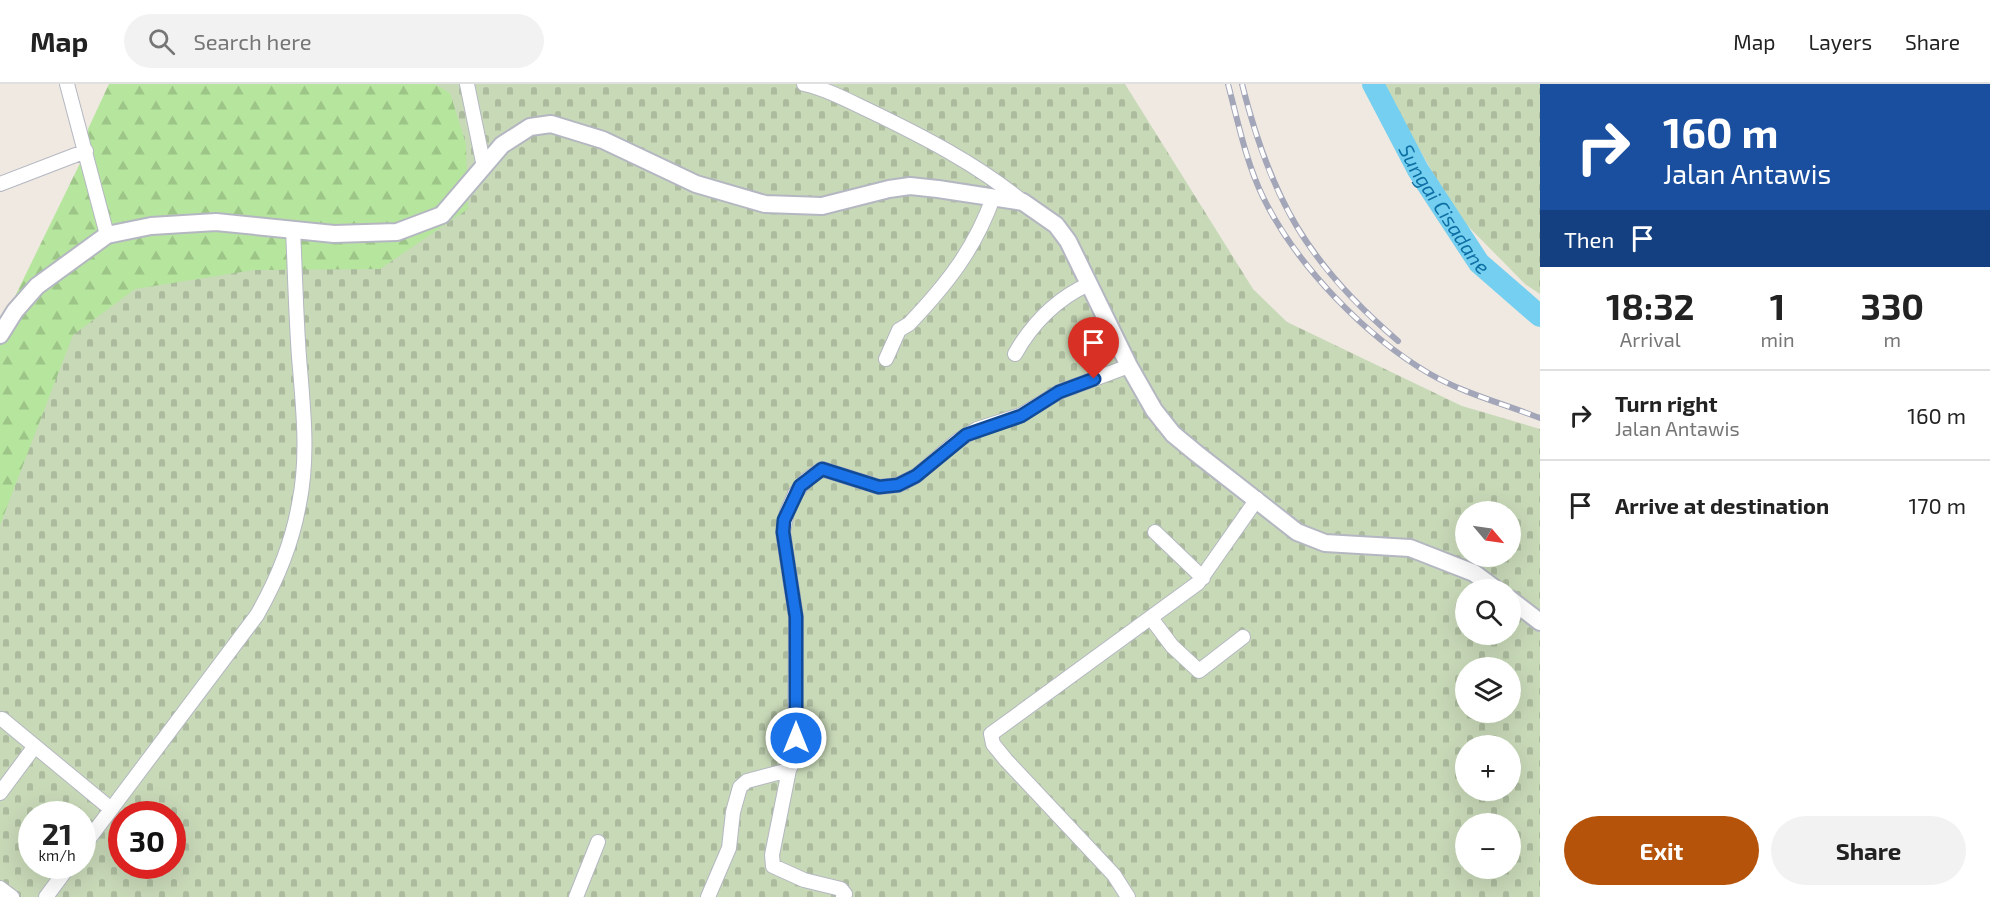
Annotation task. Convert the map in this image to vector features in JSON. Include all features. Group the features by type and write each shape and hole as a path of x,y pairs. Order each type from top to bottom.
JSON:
{"street":[{"path":"68,84 106,235"},
{"path":"467,84 484,167"},
{"path":"804,84 827,91 914,132 999,182 1056,225 1068,241 1129,366 1154,410 1173,434 1297,532 1325,543 1410,548 1474,573 1482,579"},
{"path":"0,335 15,311 37,286 106,235 151,225 216,222 334,234 397,232 431,221 450,208 502,145 520,131 551,124 603,140 696,184 765,204 822,206 910,186 1023,202"},
{"path":"0,184 86,151"},
{"path":"886,359 899,330 909,324 960,266 978,237 993,198"},
{"path":"118,801 257,615 273,587 285,558 300,503 303,476 304,420 293,229"},
{"path":"1015,354 1030,329 1049,309 1071,292 1089,284"},
{"path":"843,897 845,894 841,890 804,880 773,866 772,855 789,770 795,757 796,617 783,532 787,512 800,486 822,469 879,487 898,485 916,476 971,432 1021,416 1059,392 1129,366"},
{"path":"1128,897 1114,875 1009,764 990,736 994,730 1072,677 1203,578 1257,499"},
{"path":"1155,532 1203,578"},
{"path":"1521,607 1540,622"},
{"path":"1151,618 1172,646 1199,671 1243,637"},
{"path":"2,719 108,808"},
{"path":"0,792 35,747"},
{"path":"708,897 729,848 733,812 740,787 747,782 789,770"},
{"path":"96,830 108,814"},
{"path":"576,897 598,842"},
{"path":"46,897 59,879"},
{"path":"0,888 12,897"}],"green space":[{"path":"109,84 516,84 636,313 0,791 0,327 86,151 88,129"},
{"path":"435,84 1125,84 1253,289 1287,322 1462,406 1540,429 1540,897 0,897 0,525 73,335 135,289 254,270 380,269 468,209 466,144 450,93"},
{"path":"1382,84 1540,84 1540,294 1525,284 1457,215"}],"waterway":[{"name":"Sungai Cisadane","path":"1373,84 1418,170 1479,263 1540,316"}],"railway":[{"path":"1228,84 1247,156 1263,197 1294,248 1334,297 1381,340 1430,374 1470,393 1540,418"},
{"path":"1242,84 1266,162 1297,226 1316,256 1339,284 1398,341"}],"route":[{"path":"796,738 796,617 783,532 784,520 800,486 822,469 879,487 907,482 966,435 977,429 1021,416 1059,392 1094,379"}]}
